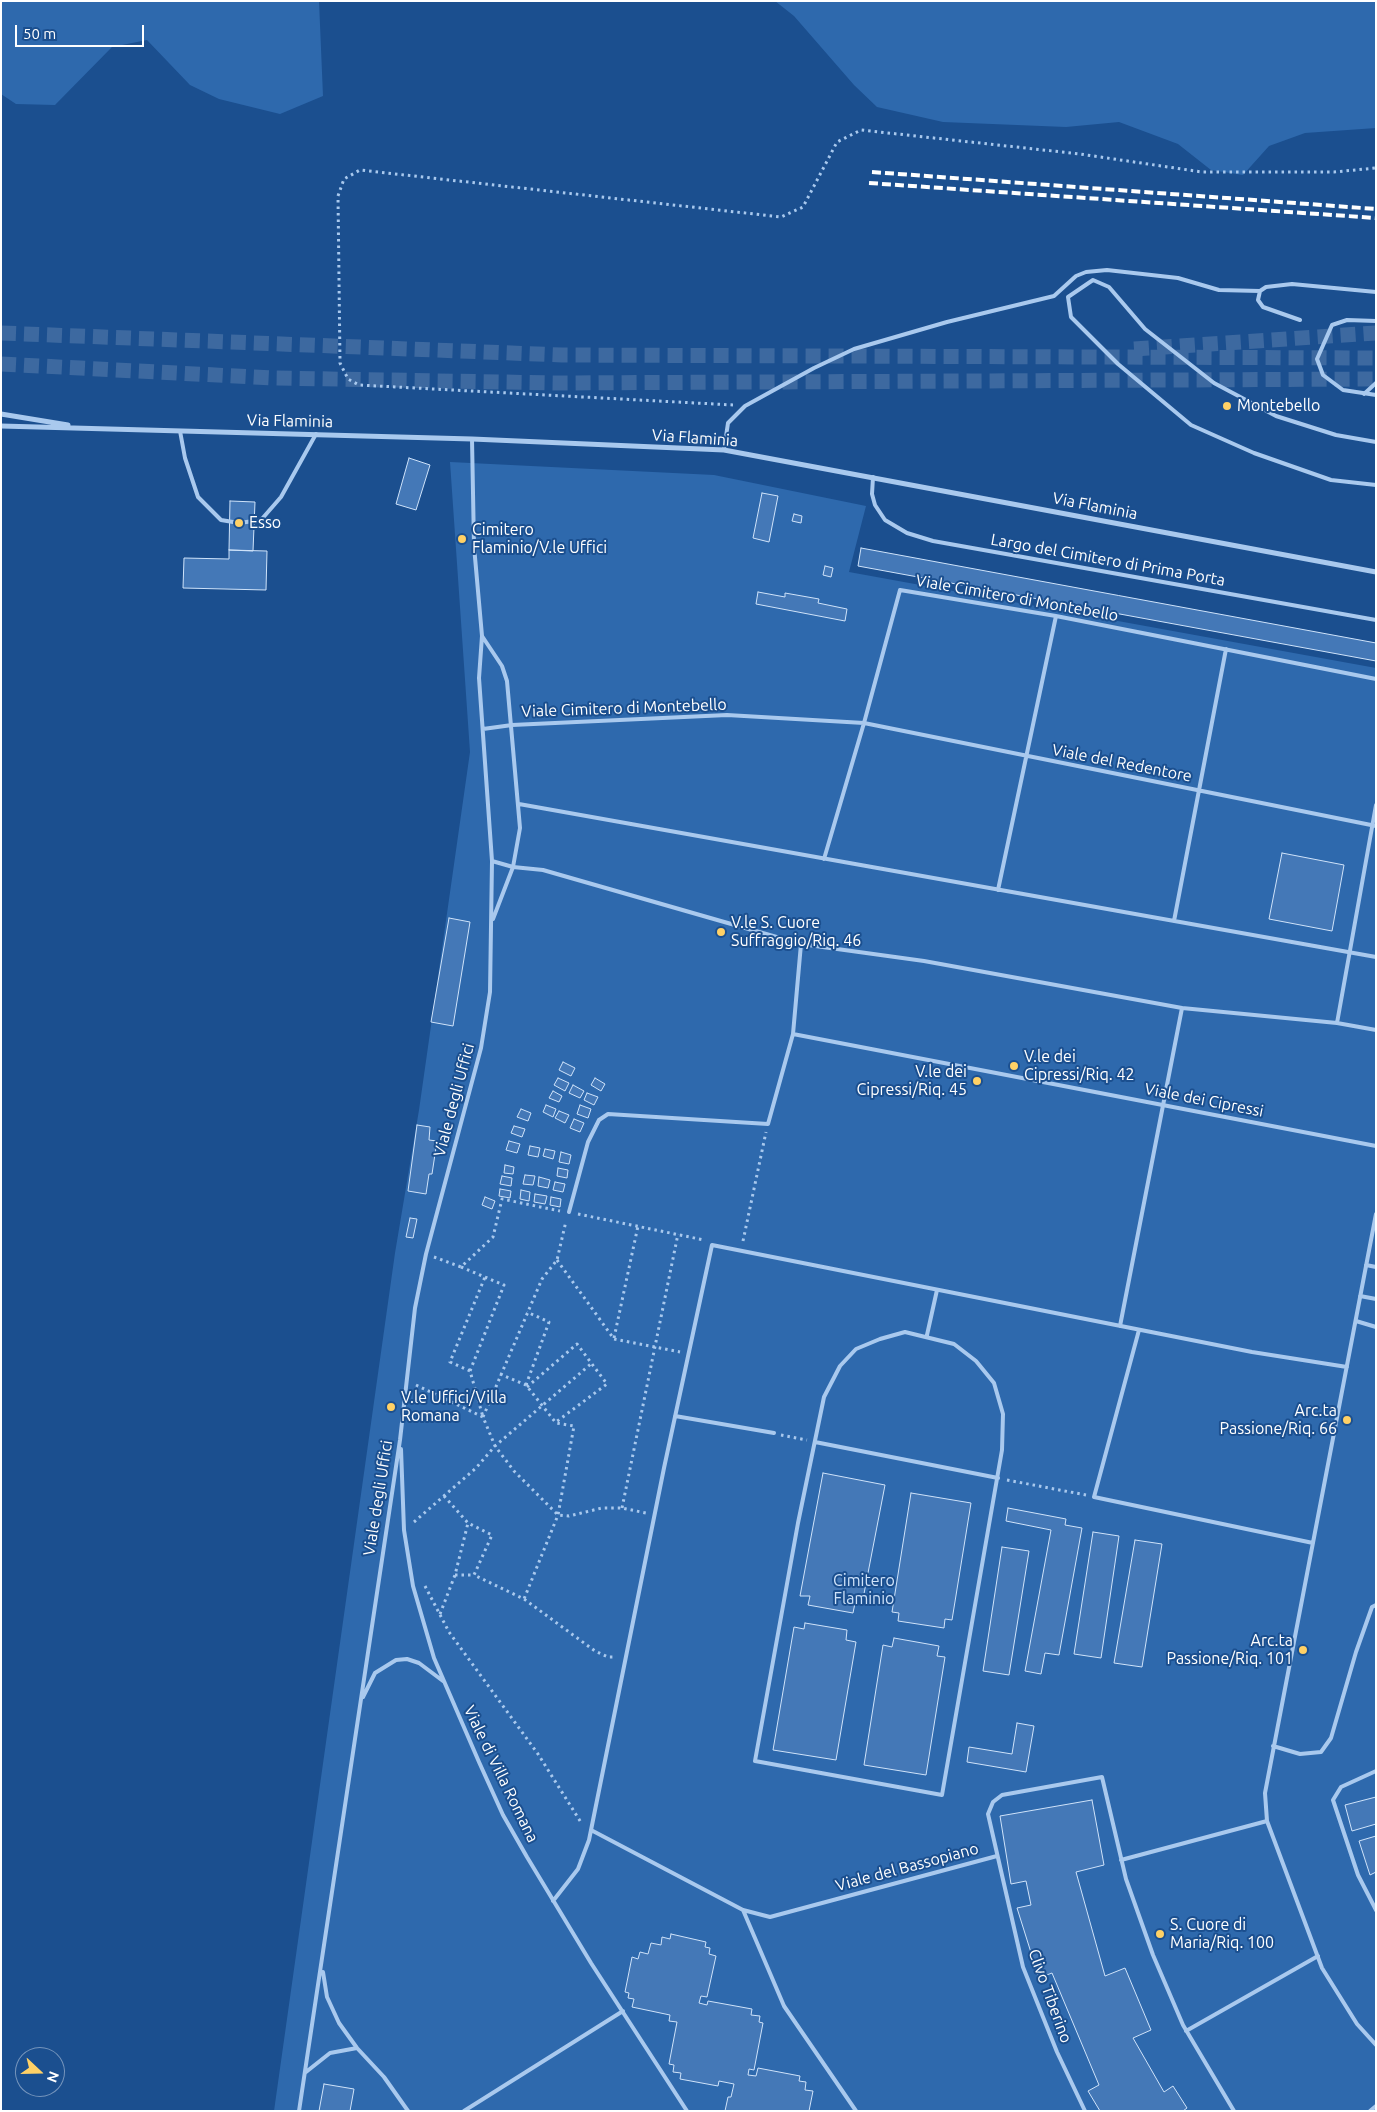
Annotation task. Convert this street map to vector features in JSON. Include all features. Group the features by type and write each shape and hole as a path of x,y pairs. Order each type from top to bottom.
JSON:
{"street":[{"path":"1,414 86,428"},
{"name":"Via Flaminia","path":"1,426 472,439 724,450 1376,572"}],"lane":[{"path":"724,450 728,423 745,406 854,349 948,322 1054,296 1076,276 1086,272 1107,270 1178,278 1219,290 1260,291 1266,287 1292,284 1376,292"},
{"path":"1376,442 1336,435 1276,416 1214,384 1145,328 1109,287 1093,280 1068,297 1071,317 1118,364 1191,425 1254,453 1331,480 1376,484"},
{"path":"1260,291 1258,300 1263,307 1300,320"},
{"path":"1376,321 1347,320 1332,325 1317,359 1324,376 1343,390 1376,395"},
{"path":"1364,394 1376,383"},
{"path":"180,431 185,458 198,497 221,520 239,523 261,520 281,498 316,434"},
{"name":"Viale degli Uffici","path":"323,1965 358,1713 400,1440 415,1308 426,1254 487,1019 492,968 492,861 479,673 482,636 474,546 472,439"},
{"name":"Largo del Cimitero di Prima Porta","path":"873,477 872,494 879,513 895,528 924,538 1376,620"},
{"name":"Viale Cimitero di Montebello","path":"483,729 512,725 727,716 864,723 900,590 1056,616 1376,679"},
{"path":"998,890 1056,616"},
{"name":"Viale degli Uffici","path":"482,636 505,674 512,725 518,804 519,840 513,867 492,922"},
{"path":"1174,921 1226,650"},
{"path":"824,859 864,723"},
{"name":"Viale del Redentore","path":"864,723 1374,825"},
{"path":"518,804 1376,957"},
{"path":"1337,1023 1374,825 1376,805"},
{"path":"492,861 513,867 543,870 801,944 924,961 1182,1008 1337,1023 1376,1030"},
{"path":"568,1212 588,1142 599,1120 608,1114 768,1124 793,1034 801,944"},
{"path":"1120,1326 1161,1105 1182,1008"},
{"name":"Viale dei Cipressi","path":"793,1034 1376,1146"},
{"path":"1376,1214 1265,1793 1267,1820 1322,1968 1358,2024 1376,2045"},
{"path":"554,1901 578,1869 587,1848 654,1514 712,1245 1252,1352 1347,1367"},
{"path":"1366,1265 1376,1267"},
{"path":"927,1336 937,1290"},
{"path":"1360,1296 1376,1299"},
{"path":"1356,1321 1376,1327"},
{"path":"1139,1330 1094,1497 1313,1543"},
{"path":"905,1332 927,1336 954,1344 976,1361 994,1382 1003,1414 1002,1450 998,1478 942,1795 755,1761 824,1397 840,1366 856,1349 880,1339 905,1332"},
{"path":"675,1416 774,1433"},
{"name":"Viale di Villa Romana","path":"400,1440 404,1530 410,1570 420,1612 444,1682 503,1815 554,1901 687,2111"},
{"path":"815,1442 998,1478"},
{"path":"1273,1746 1300,1754 1321,1752 1330,1738 1356,1652 1372,1607 1376,1604"},
{"path":"358,1713 371,1678 380,1668 391,1661 402,1659 413,1661 444,1682"},
{"path":"1376,1771 1341,1787 1332,1800 1358,1875 1376,1910"},
{"name":"Viale del Bassopiano","path":"591,1830 743,1910 770,1917 997,1856 988,1814 993,1802 998,1797 1102,1777 1121,1860"},
{"path":"1234,2111 1186,2030 1154,1954 1126,1879 1121,1860 1267,1820"},
{"name":"Clivo Tiberino","path":"997,1856 1023,1967 1057,2052 1085,2111"},
{"path":"743,1910 784,2006 856,2111"},
{"path":"1186,2030 1318,1956"},
{"path":"323,1965 324,1981 332,2010 356,2048 384,2077 408,2111"},
{"path":"299,2111 323,1965"},
{"path":"464,2111 623,2011"},
{"path":"305,2072 330,2053 356,2048"},
{"path":"1370,2111 1376,2106"}],"path":[{"path":"745,406 359,385 348,379 340,363 338,196 344,179 360,170 781,217 802,207 836,142 861,130 1080,154 1202,172 1334,172 1376,168"},
{"path":"741,1251 768,1124"},
{"path":"461,1267 493,1237 502,1199 702,1238 712,1245"},
{"path":"483,1417 542,1279 557,1260 568,1212"},
{"path":"614,1339 638,1226"},
{"path":"622,1508 678,1234"},
{"path":"426,1254 504,1285 470,1371 483,1417 495,1446 514,1471 558,1515 569,1516 602,1508 622,1508 654,1514"},
{"path":"557,1260 614,1339 688,1354"},
{"path":"470,1371 450,1362 484,1277"},
{"path":"527,1312 549,1322 527,1386"},
{"path":"527,1386 577,1344 592,1363 607,1384 556,1423"},
{"path":"404,1530 476,1468 495,1446 592,1363"},
{"path":"500,1374 527,1386 544,1405 556,1423 574,1426 558,1515 524,1599"},
{"path":"407,1380 483,1417"},
{"path":"774,1433 815,1442"},
{"path":"998,1478 1094,1497"},
{"path":"444,1496 468,1524 492,1535 474,1575"},
{"path":"440,1614 455,1575 468,1524"},
{"path":"455,1575 474,1575 524,1599 595,1651 608,1657 626,1657"},
{"path":"421,1580 449,1632 468,1660 538,1754 580,1823 591,1830"}],"green space":[{"path":"1,1 319,1 323,96 280,114 219,99 190,85 147,40 112,47 55,105 16,104 1,94"},
{"path":"775,1 1376,1 1376,128 1305,133 1269,146 1243,175 1211,170 1178,144 1119,122 1066,127 943,122 877,107 854,85 794,16"},
{"name":"Cimitero Flaminio","path":"450,462 714,475 866,506 849,572 1376,668 1376,2111 274,2111 395,1253 419,1110 470,752"}],"building":[{"path":"409,458 430,465 416,510 396,504"},
{"path":"762,493 778,496 769,542 753,538"},
{"path":"230,501 255,502 253,551 229,550"},
{"path":"794,514 802,516 801,523 792,521"},
{"path":"861,548 1376,643 1376,661 858,566"},
{"path":"229,550 267,551 266,590 183,588 184,558 229,559"},
{"path":"825,566 833,568 831,577 823,575"},
{"path":"758,592 785,597 785,593 819,599 818,603 847,609 845,621 756,604"},
{"path":"1282,853 1344,865 1332,931 1269,919"},
{"path":"449,918 470,922 453,1026 431,1022"},
{"path":"563,1062 575,1068 571,1076 559,1070"},
{"path":"558,1078 569,1083 565,1091 554,1085"},
{"path":"595,1078 605,1084 601,1091 591,1085"},
{"path":"573,1085 584,1091 580,1098 569,1093"},
{"path":"553,1091 562,1096 559,1102 549,1098"},
{"path":"587,1093 598,1097 594,1105 584,1100"},
{"path":"546,1105 556,1109 553,1117 543,1112"},
{"path":"580,1105 591,1109 588,1118 577,1114"},
{"path":"521,1109 531,1113 528,1121 517,1117"},
{"path":"559,1111 569,1115 565,1123 555,1118"},
{"path":"574,1119 584,1123 580,1132 570,1128"},
{"path":"417,1125 430,1127 429,1140 437,1141 432,1174 429,1174 426,1194 408,1191"},
{"path":"514,1126 525,1129 522,1137 511,1133"},
{"path":"509,1141 520,1144 517,1153 506,1150"},
{"path":"530,1146 540,1148 538,1157 528,1155"},
{"path":"545,1149 555,1151 553,1159 543,1156"},
{"path":"561,1152 571,1155 569,1164 559,1162"},
{"path":"505,1165 514,1167 513,1174 504,1173"},
{"path":"558,1168 568,1170 567,1178 557,1176"},
{"path":"525,1175 535,1176 533,1185 523,1184"},
{"path":"502,1176 512,1178 511,1186 500,1184"},
{"path":"539,1177 550,1180 548,1188 538,1186"},
{"path":"555,1182 565,1184 563,1192 553,1190"},
{"path":"500,1189 511,1191 510,1198 499,1196"},
{"path":"521,1190 530,1192 529,1201 520,1199"},
{"path":"535,1194 547,1196 545,1204 534,1202"},
{"path":"485,1197 495,1201 492,1209 482,1205"},
{"path":"551,1197 561,1199 560,1207 550,1205"},
{"path":"410,1218 417,1219 413,1238 406,1237"},
{"path":"823,1473 885,1485 862,1604 855,1603 853,1613 808,1605 810,1596 800,1596"},
{"path":"911,1493 971,1503 952,1620 945,1619 944,1628 898,1621 899,1613 892,1612"},
{"path":"1008,1508 1066,1519 1065,1525 1082,1528 1059,1655 1045,1653 1041,1674 1025,1671 1051,1530 1006,1521"},
{"path":"1093,1532 1119,1536 1101,1658 1074,1654"},
{"path":"1135,1540 1162,1544 1142,1667 1114,1663"},
{"path":"1002,1547 1029,1551 1009,1675 983,1671"},
{"path":"805,1623 847,1630 846,1640 856,1642 836,1760 773,1750 794,1627 804,1629"},
{"path":"894,1638 939,1646 937,1656 945,1657 926,1775 864,1765 883,1645 892,1647"},
{"path":"1017,1723 1034,1726 1026,1772 967,1762 969,1747 1012,1754"},
{"path":"1376,1797 1376,1824 1352,1831 1345,1805"},
{"path":"1092,1800 1104,1865 1076,1872 1105,1976 1125,1968 1151,2030 1133,2038 1164,2092 1173,2086 1187,2108 1183,2111 1100,2111 1088,2091 1099,2085 1052,1973 1039,1978 1017,1908 1031,1905 1026,1881 1011,1884 1000,1816"},
{"path":"1376,1836 1376,1872 1370,1875 1359,1841"},
{"path":"671,1934 706,1942 705,1947 710,1948 709,1954 716,1956 707,1997 701,1996 699,2003 707,2005 708,2001 752,2009 751,2015 760,2016 759,2022 763,2023 754,2070 749,2069 748,2075 756,2076 758,2068 800,2076 799,2081 806,2082 805,2090 813,2091 809,2111 725,2111 728,2097 731,2097 734,2084 719,2081 718,2086 680,2079 681,2073 673,2072 674,2065 669,2064 677,2022 669,2021 670,2015 632,2007 634,1999 628,1998 629,1993 625,1992 632,1957 638,1959 640,1952 648,1954 651,1943 661,1945 662,1937 670,1939"},
{"path":"324,2084 354,2089 350,2111 319,2111"}],"tunnel":[{"path":"1,333 562,355 1376,358"},
{"path":"1134,349 1376,333"},
{"path":"1,364 274,378 557,383 1376,379"}],"railway":[{"path":"872,172 1376,209"},
{"path":"869,183 1376,218"}],"place":[{"name":"Montebello","path":"1227,406"},
{"name":"Esso","path":"239,523"},
{"name":"Cimitero Flaminio/V.le Uffici","path":"462,539"},
{"name":"V.le S. Cuore Suffraggio/Riq. 46","path":"721,932"},
{"name":"V.le dei Cipressi/Riq. 42","path":"1014,1066"},
{"name":"V.le dei Cipressi/Riq. 45","path":"977,1081"},
{"name":"V.le Uffici/Villa Romana","path":"391,1407"},
{"name":"Arc.ta Passione/Riq. 66","path":"1347,1420"},
{"name":"Arc.ta Passione/Riq. 101","path":"1303,1650"},
{"name":"S. Cuore di Maria/Riq. 100","path":"1160,1934"}]}
